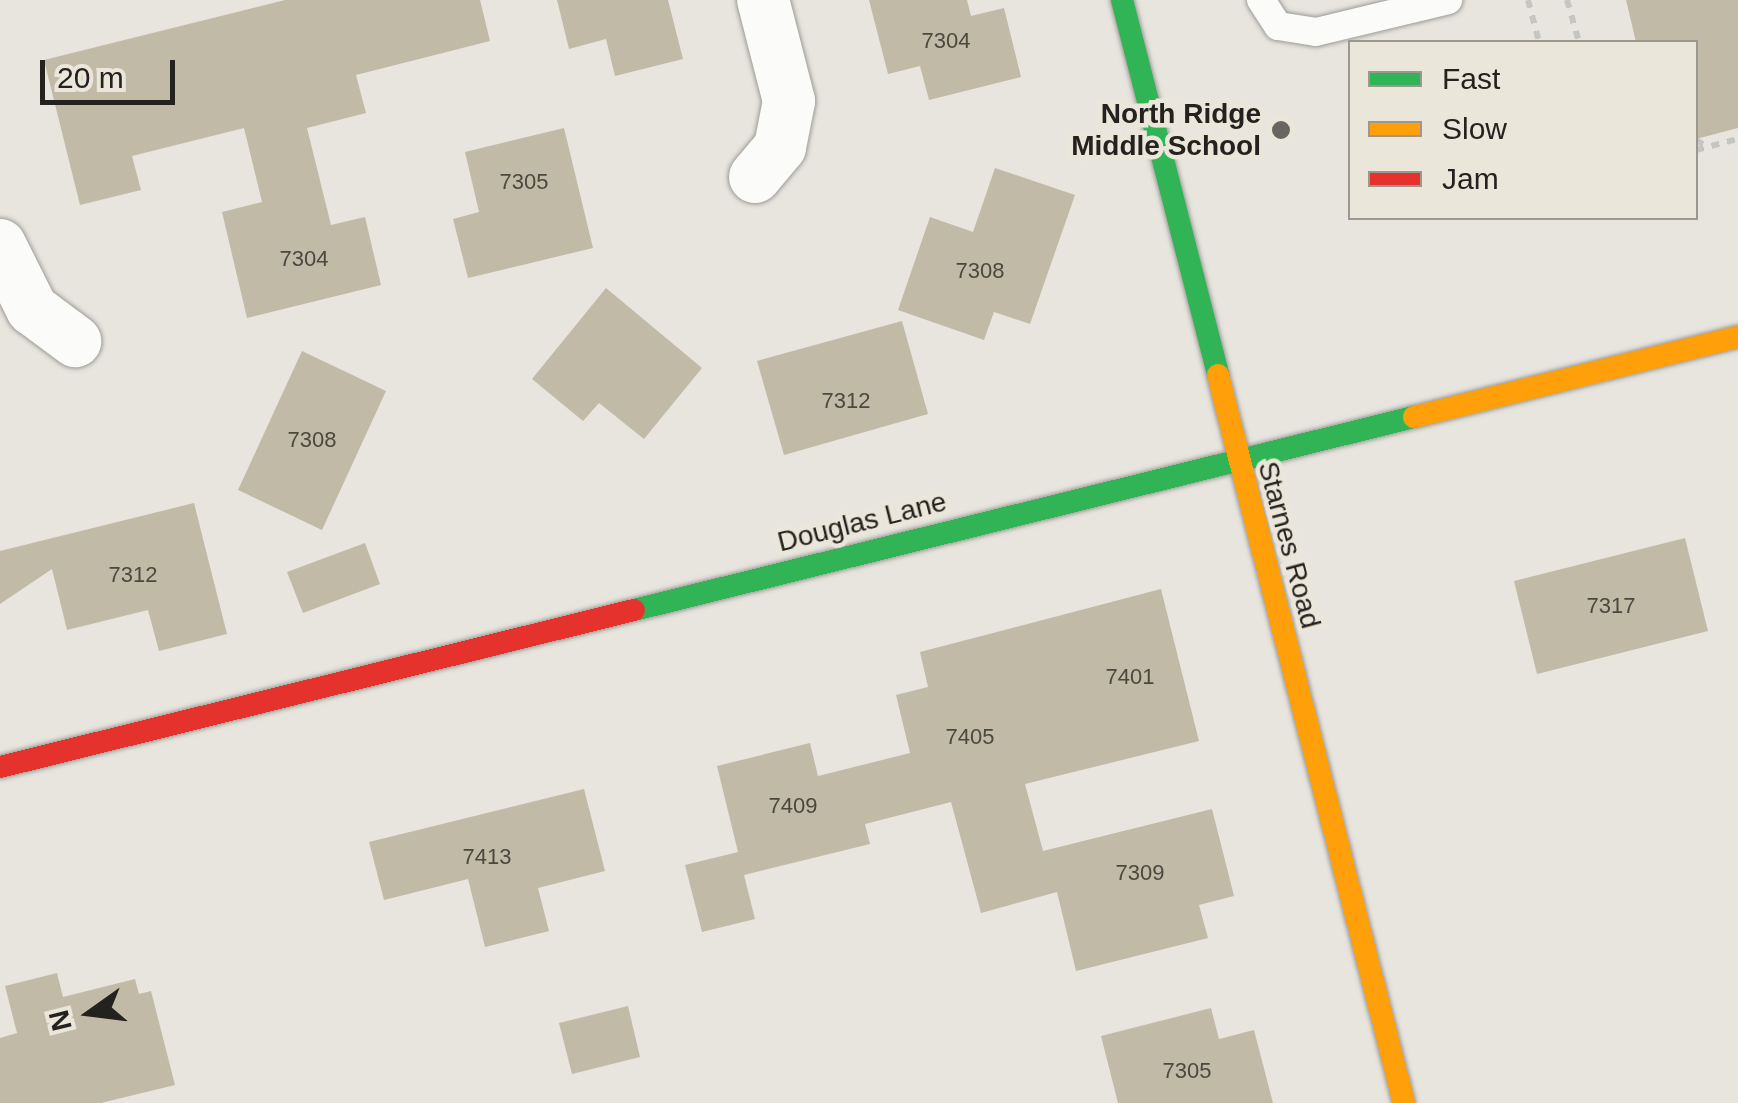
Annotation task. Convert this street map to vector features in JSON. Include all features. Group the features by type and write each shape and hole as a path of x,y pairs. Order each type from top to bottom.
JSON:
{"street":[{"path":"756,177 780,147 789,101 763,0"},
{"name":"Starnes Road","path":"1122,0 1237,463 1404,1103"},
{"path":"0,245 32,308 75,341"},
{"name":"Douglas Lane","path":"0,766 1738,337"}],"lane":[{"path":"1261,0 1278,26 1296,31 1393,7 1448,0"}],"path":[{"path":"1528,0 1538,40"},
{"path":"1567,0 1578,40"},
{"path":"1698,150 1738,140"},
{"path":"1698,141 1708,147"}],"building":[{"path":"285,0 480,0 490,41 356,75 366,113 307,128 331,225 365,217 381,285 247,318 222,212 262,202 244,128 132,156 141,190 80,205 44,60"},
{"path":"557,0 668,0 683,59 615,76 606,39 569,49"},
{"path":"869,0 967,0 971,16 1004,8 1021,77 929,100 920,66 888,74"},
{"path":"1626,0 1738,0 1738,128 1698,138 1698,40 1636,40"},
{"path":"564,128 593,248 468,278 453,219 479,212 465,152"},
{"path":"995,168 1075,195 1030,324 994,312 984,340 898,310 930,217 973,232"},
{"path":"606,288 702,368 644,439 599,403 583,421 532,379"},
{"path":"902,321 928,414 784,455 757,361"},
{"path":"302,351 386,391 322,530 238,490"},
{"path":"194,503 227,634 159,651 148,610 67,630 52,569 0,604 0,551"},
{"path":"1685,538 1708,631 1537,674 1514,581"},
{"path":"365,543 380,584 303,613 287,572"},
{"path":"1161,589 1199,741 1025,784 1043,851 1212,809 1234,896 1199,905 1208,938 1076,971 1057,892 981,913 951,802 865,824 870,844 744,875 755,919 702,932 685,865 738,852 717,766 810,743 818,776 910,753 896,695 928,687 920,652"},
{"path":"584,789 605,871 538,888 549,931 485,947 468,879 384,900 369,842"},
{"path":"57,973 63,997 135,979 139,994 151,991 175,1085 101,1103 0,1103 0,1038 17,1033 5,986"},
{"path":"628,1006 640,1057 572,1074 559,1023"},
{"path":"1211,1008 1219,1039 1254,1030 1273,1103 1118,1103 1101,1036"}],"traffic: fast":[{"path":"1122,0 1218,375"},
{"path":"634,610 1414,417"}],"traffic: slow":[{"path":"1414,417 1738,337"},
{"path":"1218,375 1404,1103"}],"traffic: jam":[{"path":"0,767 634,610"}],"place":[{"name":"North Ridge Middle School","path":"1281,130"}]}
